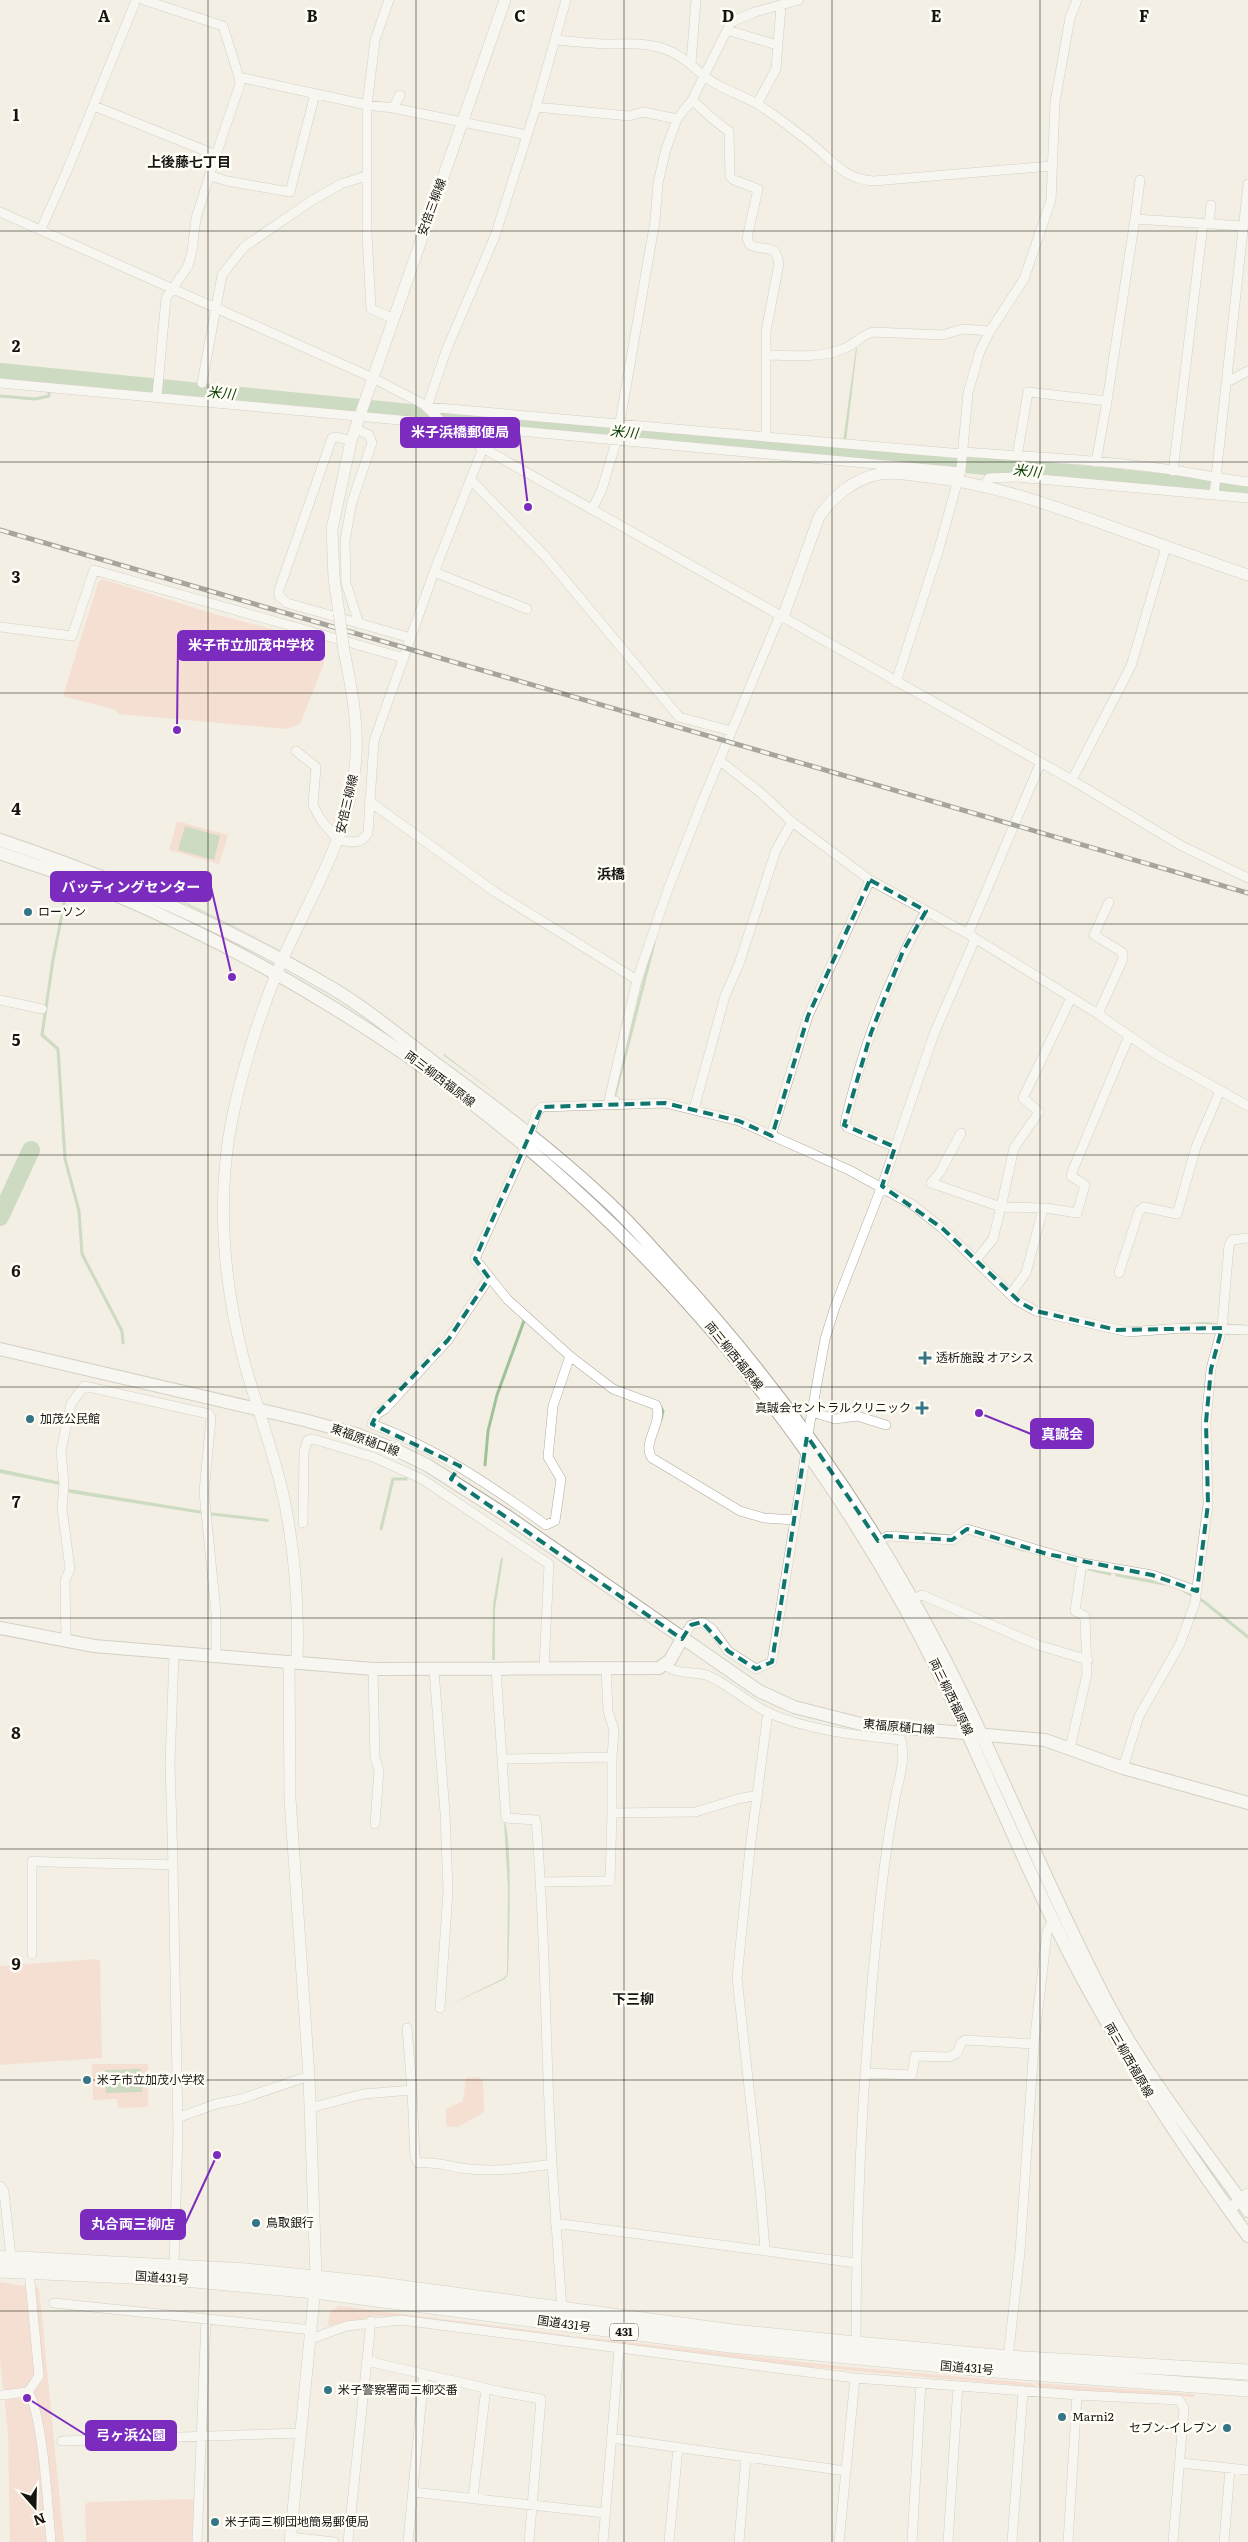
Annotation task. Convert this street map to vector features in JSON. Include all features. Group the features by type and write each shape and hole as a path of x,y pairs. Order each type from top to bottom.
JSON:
{"highway":[{"name":"国道431号","path":"6,2257 174,2265 730,2345 987,2370 1248,2388"},
{"name":"国道431号","path":"0,2270 315,2284 562,2310 733,2332 856,2344 1008,2358 1248,2372"}],"main road":[{"name":"両三柳西福原線","path":"0,840 83,870 194,916 282,959 332,988 608,1202 710,1311 808,1436 913,1599 975,1734 1053,1920 1146,2090 1248,2236"},
{"name":"両三柳西福原線","path":"0,853 105,891 174,922 277,974 408,1054 527,1139 642,1252 716,1333 806,1451 892,1586 975,1734 1019,1819 1110,2008 1192,2138 1244,2196 1248,2211"},
{"name":"東福原樋口線","path":"0,1349 258,1409 356,1434 418,1461 451,1480 759,1691 794,1707 861,1724 1045,1740 1123,1768 1248,1803"},
{"path":"0,1628 94,1646 174,1654 373,1669 434,1670 659,1668 666,1665 682,1639"}],"street":[{"path":"41,230 94,106 136,0"},
{"path":"144,0 223,26 240,84 196,218 188,266 166,298 157,391"},
{"path":"389,0 375,40 367,105 366,176 371,309 392,318"},
{"name":"安倍三柳線","path":"290,2540 315,2284 309,2076 290,1798 293,1547 281,1487 237,1334 224,1255 224,1190 234,1110 282,959 338,840 356,756 351,687 334,578 332,529 351,441 362,415 392,318 505,0"},
{"path":"429,408 446,351 495,236 536,107 566,0"},
{"path":"692,62 696,0"},
{"path":"592,510 602,489 617,440 618,425 655,222 658,183 666,149 677,119 692,100 731,22 755,12 799,0"},
{"path":"896,682 938,552 960,474 968,393 980,351 990,331 1024,279 1051,200 1055,102 1070,18 1078,0"},
{"path":"757,104 776,69 781,6"},
{"path":"727,30 777,45"},
{"path":"555,40 608,44 633,42 670,51 692,62 703,75 718,85 746,96 810,142 842,171 860,180 874,181 1051,166"},
{"path":"239,77 367,105 393,108 527,135"},
{"path":"211,176 227,181 290,192 315,94"},
{"path":"393,108 400,95"},
{"path":"692,100 707,112 710,119 729,131 730,176 734,180 758,188 747,238 750,245 773,250 778,255 779,264 766,331 766,437"},
{"path":"94,106 216,155"},
{"path":"536,107 629,116 643,112 677,119"},
{"path":"202,383 222,275 244,247 341,184 366,176"},
{"path":"1096,462 1140,180"},
{"path":"1214,495 1248,184"},
{"path":"1173,470 1206,224 1211,205"},
{"path":"0,212 373,378 429,408 444,423 592,510 1040,764 1072,780 1180,845 1248,878"},
{"path":"1135,219 1243,226"},
{"path":"766,355 812,356 832,353 845,349 865,334 873,332 942,335 963,329 990,331"},
{"path":"1227,382 1248,371"},
{"path":"0,383 157,391 362,415 960,474 985,485 1030,498 1248,575"},
{"path":"1017,456 1028,392 1107,401"},
{"path":"429,408 963,455 1017,456 1096,462 1173,470 1216,479 1248,482"},
{"path":"356,429 370,435 372,443 352,502 345,540 346,583 359,624"},
{"path":"351,441 337,436 332,438 279,590 279,596 286,603 411,638"},
{"path":"296,751 316,767 313,805 321,820 338,840 358,842 364,839 368,833 374,742 434,572 470,478 484,448"},
{"path":"614,1104 614,1101 610,1100 637,980 671,883 719,760 782,616 819,517 828,503 842,490 860,480 880,474 960,474"},
{"path":"985,485 989,478 1017,477 1248,498"},
{"path":"470,478 545,556 679,717 731,731"},
{"path":"1072,780 1131,666 1166,547"},
{"path":"0,627 72,636 94,570 404,658"},
{"path":"434,572 527,609"},
{"path":"719,760 792,822 870,880 972,936 1098,1014 1157,1055 1248,1106"},
{"path":"682,1639 691,1625 702,1622 713,1630 728,1651 756,1669 772,1662 825,1338 882,1186 934,1034 1040,764"},
{"path":"369,801 495,892 637,980"},
{"path":"694,1109 725,996 739,964 776,850 792,822"},
{"path":"772,1136 808,1016 870,880"},
{"path":"1098,1014 1123,959 1122,952 1118,947 1094,935 1108,902"},
{"path":"895,1147 847,1127 845,1123 871,1033 904,950 926,911"},
{"path":"976,1260 993,1239 1014,1148 1039,1112 1023,1098 1071,998"},
{"path":"0,1000 42,1009"},
{"path":"961,1133 940,1172 930,1183 1001,1207 1077,1213 1085,1185 1071,1176 1072,1172 1129,1036"},
{"path":"1119,1273 1139,1211 1144,1207 1177,1214 1196,1147 1220,1091"},
{"path":"795,1520 764,1518 740,1511 652,1458 648,1450 658,1414 656,1405 613,1389 570,1356 507,1299 475,1259 537,1112 542,1106 665,1103 739,1121 882,1186 913,1205 942,1228 1016,1300 1036,1311 1117,1330 1222,1328 1248,1330"},
{"path":"1011,1294 1026,1272 1043,1209"},
{"path":"1123,1768 1139,1716 1180,1644 1195,1603 1208,1504 1206,1422 1210,1378 1222,1328 1229,1242 1248,1238"},
{"path":"490,1278 448,1340 385,1409 376,1414 372,1424 402,1435 460,1466 546,1525 554,1521 562,1478 548,1457 553,1406 570,1356"},
{"path":"115,1393 118,1376"},
{"path":"66,1640 65,1581 70,1569 62,1508 64,1484 61,1456 63,1434 71,1404 84,1386 190,1408 209,1414 211,1418 204,1492 216,1613 216,1657"},
{"path":"812,1412 835,1419 857,1416 886,1425"},
{"path":"303,1523 304,1446 308,1440 313,1439 373,1457 422,1479 444,1492 549,1564 544,1668"},
{"path":"444,1492 460,1466"},
{"path":"878,1542 888,1536 952,1540 965,1532 1082,1563 1152,1575 1197,1591"},
{"path":"1070,1748 1088,1660 1085,1616 1075,1611 1082,1563"},
{"path":"913,1599 922,1595 1038,1645 1088,1660"},
{"path":"174,1654 170,1763 174,1865 177,2118 174,2265"},
{"path":"666,1665 670,1670 706,1675 768,1712 834,1732 900,1740 904,1754 895,1800 879,1911 866,2073 856,2263 856,2344"},
{"path":"542,1882 610,1881 614,1730 608,1711 606,1668"},
{"path":"373,1669 375,1758 379,1770 375,1824"},
{"path":"434,1670 445,1813 448,1891 440,2008"},
{"path":"496,1670 506,1818 536,1820 542,1882 547,2088 562,2310"},
{"path":"765,2250 737,1978 750,1849 768,1712"},
{"path":"502,1759 612,1757"},
{"path":"612,1813 694,1812 738,1799 758,1796"},
{"path":"32,1954 32,1861 174,1865"},
{"path":"1008,2358 1020,2252 1034,2044 1048,1932 1053,1920"},
{"path":"407,2028 412,2090 414,2156 418,2163 440,2162 461,2168 509,2170 552,2164"},
{"path":"866,2073 912,2075 915,2056 949,2057 957,2053 961,2043 966,2040 1034,2044"},
{"path":"177,2118 216,2104 241,2100 309,2076"},
{"path":"310,2108 363,2094 412,2090"},
{"path":"0,2186 4,2192 2,2210 6,2257"},
{"path":"1230,2211 1244,2196"},
{"path":"556,2222 856,2263"},
{"path":"2,2395 28,2392 39,2376 29,2271"},
{"path":"54,2303 206,2319 311,2334 371,2322 401,2320 855,2378 1181,2401 1184,2408 1181,2463 1173,2542"},
{"path":"198,2542 206,2319"},
{"path":"348,2542 371,2322"},
{"path":"602,2542 619,2349"},
{"path":"367,2361 541,2399 529,2542"},
{"path":"408,2542 424,2374"},
{"path":"839,2542 855,2378"},
{"path":"912,2542 921,2383"},
{"path":"948,2542 958,2386"},
{"path":"473,2498 486,2388"},
{"path":"1012,2542 1023,2391"},
{"path":"28,2392 33,2400 38,2422 51,2542"},
{"path":"1068,2542 1077,2395"},
{"path":"62,2441 301,2433"},
{"path":"611,2438 746,2458 846,2470"},
{"path":"670,2542 678,2448"},
{"path":"739,2542 746,2458"},
{"path":"1181,2463 1248,2470"},
{"path":"1224,2542 1230,2469"},
{"path":"413,2492 532,2506 605,2512"},
{"path":"290,2540 334,2542"}],"highlighted area":[{"path":"870,880 926,911 903,951 871,1033 844,1125 895,1147 882,1186 942,1228 1021,1303 1036,1311 1117,1330 1222,1328 1211,1369 1206,1422 1208,1504 1197,1591 1152,1575 1047,1554 967,1529 952,1540 886,1536 878,1541 807,1436 772,1662 756,1669 728,1651 702,1622 691,1625 682,1639 451,1479 460,1466 372,1424 377,1414 448,1340 489,1278 475,1259 542,1107 665,1103 739,1121 772,1136 808,1016"}],"shaded area":[{"path":"857,348 846,442 843,441"},
{"path":"102,579 218,615 318,641 324,663 300,724 287,729 119,714 116,710 63,696 98,583"},
{"path":"177,821 228,835 219,864 169,850"},
{"path":"185,826 220,836 214,860 178,850"},
{"path":"179,899 262,940 178,900"},
{"path":"444,1054 499,1096 443,1055"},
{"path":"1203,1322 1248,1325 1248,1327 1135,1329 1124,1327"},
{"path":"0,1469 61,1482 60,1485 0,1473"},
{"path":"69,1489 203,1511 203,1514 70,1493 67,1491"},
{"path":"207,1512 268,1519 269,1522 208,1515"},
{"path":"961,1528 1025,1550 1024,1552 961,1531 952,1538 923,1535 923,1532 952,1535"},
{"path":"501,1558 503,1558 495,1609 495,1660 492,1660 493,1604"},
{"path":"504,1821 509,1846 510,1918 508,1974 505,1979 447,2006 504,1978 507,1974 508,1889"},
{"path":"95,1959 100,1961 102,2058 0,2065 0,1966"},
{"path":"92,2064 148,2064 148,2107 118,2108 117,2099 93,2100"},
{"path":"141,2069 142,2092 106,2093 105,2070"},
{"path":"479,2077 483,2082 484,2112 458,2127 449,2127 446,2124 446,2109 463,2101 466,2078"},
{"path":"0,2282 39,2288 64,2542 10,2542 8,2432 0,2360"},
{"path":"339,2306 569,2335 574,2339 408,2317 376,2316 328,2326 330,2312"},
{"path":"575,2336 838,2366 1031,2383 1037,2387 765,2363 578,2338"},
{"path":"1035,2383 1194,2394 1194,2397 1042,2388"},
{"path":"192,2499 195,2502 193,2542 86,2542 85,2505 88,2502"}],"waterway":[{"name":"米川","path":"0,372 580,430 1111,477 1248,492"},
{"path":"0,396 35,399 49,396 49,393"},
{"path":"67,889 53,960 42,1035 58,1049 65,1159 79,1211 82,1254 122,1331 123,1343"},
{"path":"614,1099 654,943"},
{"path":"0,1217 31,1150"},
{"path":"485,1465 488,1431 497,1395 525,1318"},
{"path":"658,1403 663,1411 661,1420"},
{"path":"381,1529 393,1479 406,1479"},
{"path":"1089,1569 1110,1574"},
{"path":"1117,1575 1164,1584"},
{"path":"1184,1591 1203,1601 1248,1637"}],"railway":[{"path":"0,530 1248,893"}],"place":[{"name":"米子浜橋郵便局","path":"528,507"},
{"name":"米子市立加茂中学校","path":"177,730"},
{"name":"ローソン","path":"28,912"},
{"name":"バッティングセンター","path":"232,977"},
{"name":"透析施設 オアシス","path":"925,1358"},
{"name":"真誠会セントラルクリニック","path":"922,1408"},
{"name":"真誠会","path":"979,1413"},
{"name":"加茂公民館","path":"30,1419"},
{"name":"米子市立加茂小学校","path":"87,2080"},
{"name":"丸合両三柳店","path":"217,2155"},
{"name":"鳥取銀行","path":"256,2223"},
{"name":"米子警察署両三柳交番","path":"328,2390"},
{"name":"弓ヶ浜公園","path":"27,2398"},
{"name":"Marni2","path":"1062,2417"},
{"name":"セブン-イレブン","path":"1227,2428"},
{"name":"米子両三柳団地簡易郵便局","path":"215,2522"}],"district":[{"name":"上後藤七丁目","path":"189,162"},
{"name":"浜橋","path":"611,874"},
{"name":"下三柳","path":"633,1999"}]}
